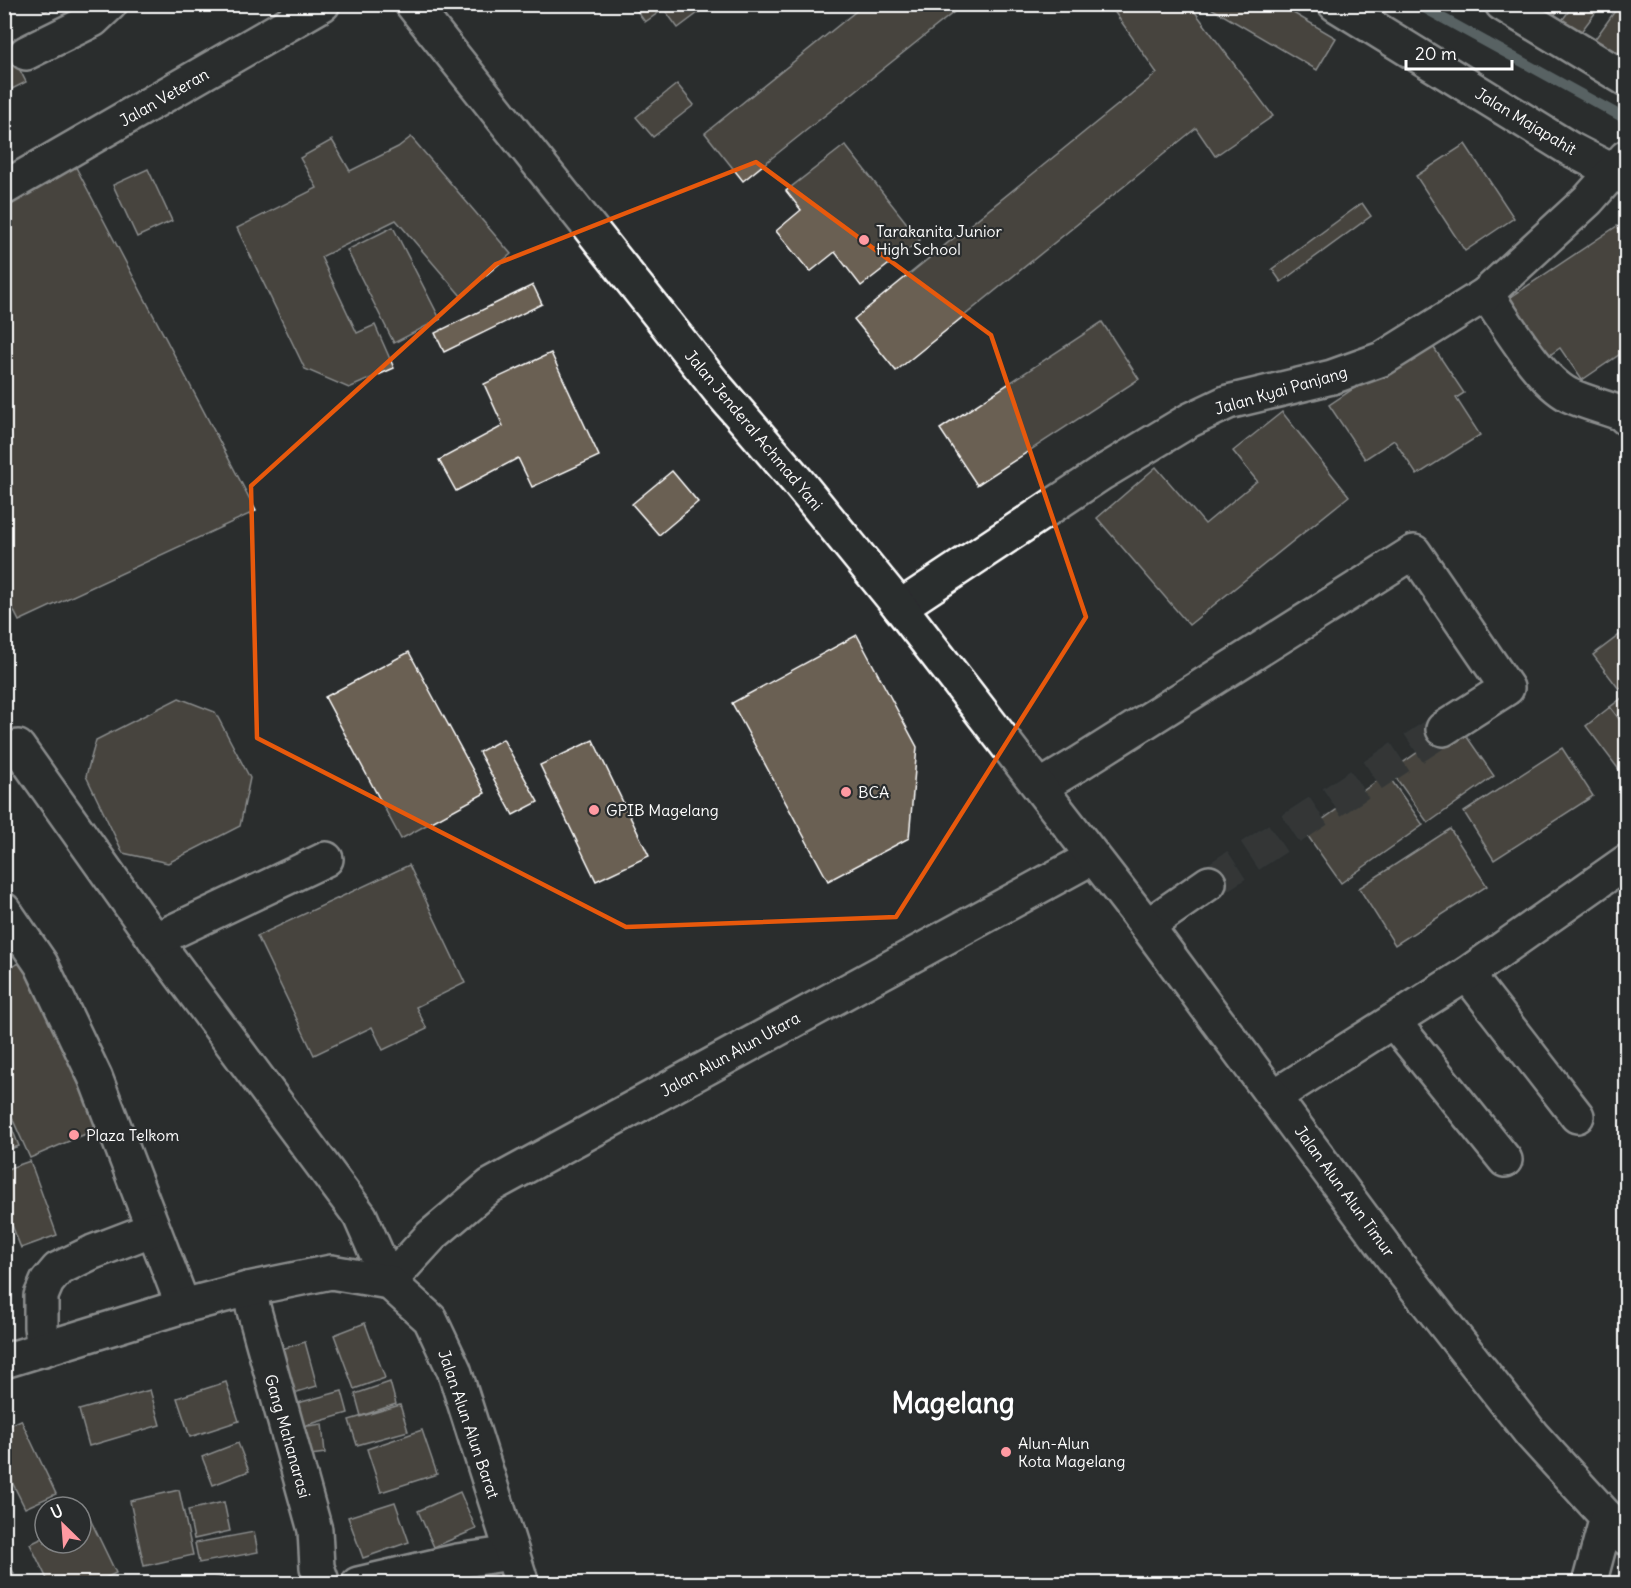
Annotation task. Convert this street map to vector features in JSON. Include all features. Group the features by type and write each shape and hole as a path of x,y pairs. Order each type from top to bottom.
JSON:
{"street":[{"path":"26,53 93,20 110,4"},
{"name":"Jalan Veteran","path":"4,188 323,4"},
{"name":"Jalan Jenderal Achmad Yani","path":"412,4 718,389 798,482 900,607 1093,857"},
{"name":"Jalan Majapahit","path":"1335,4 1570,149 1622,169"},
{"path":"1502,4 1626,79"},
{"name":"Jalan Kyai Panjang","path":"900,607 1102,473 1190,420 1228,402 1332,377 1382,358 1486,294 1622,169"},
{"path":"1486,294 1540,371 1556,387 1568,394 1622,414 1626,418"},
{"path":"1040,787 1080,764 1414,552 1507,688 1443,729"},
{"path":"18,747 155,940 360,1216 389,1282"},
{"name":"Jalan Alun Alun Timur","path":"1093,857 1275,1096 1398,1265 1532,1435 1617,1528"},
{"name":"Jalan Alun Alun Utara","path":"389,1282 431,1236 490,1186 1093,857"},
{"path":"155,940 326,859"},
{"path":"1275,1096 1467,974 1626,862"},
{"path":"1147,926 1209,883"},
{"path":"4,910 41,964 94,1077 183,1306"},
{"path":"1467,974 1577,1116"},
{"path":"1393,1021 1505,1160"},
{"path":"44,1349 41,1296 47,1282 58,1269 93,1252 153,1229"},
{"path":"4,1361 183,1306 248,1289 331,1272 389,1282"},
{"name":"Jalan Alun Alun Barat","path":"389,1282 430,1319 454,1370 517,1568"},
{"name":"Gang Mahanarasi","path":"248,1289 315,1530 317,1567 323,1584"},
{"path":"1589,1584 1617,1528"},
{"path":"358,1584 457,1561 517,1568"}],"highlighted area":[{"path":"756,162 991,335 1086,617 896,917 626,927 257,738 251,486 496,264"}],"building":[{"path":"40,4 59,4 44,12"},
{"path":"632,4 710,4 678,28 664,9 645,22"},
{"path":"865,4 964,4 743,181 705,133"},
{"path":"1109,4 1189,4 1273,116 1215,156 1196,128 896,371 854,319 1157,73"},
{"path":"1204,4 1278,4 1336,38 1317,70"},
{"path":"1529,4 1563,4 1550,21"},
{"path":"1574,4 1602,4 1577,37 1560,23"},
{"path":"1620,4 1626,4 1626,50 1621,58 1595,39"},
{"path":"6,43 26,82 4,93 4,44"},
{"path":"677,84 694,105 653,137 636,117"},
{"path":"411,137 511,254 461,296 396,220 321,257 357,333 375,325 394,368 349,388 305,369 237,228 317,188 300,158 332,140 350,171 398,147"},
{"path":"1465,144 1514,218 1465,251 1416,176"},
{"path":"845,145 920,240 861,286 835,252 810,272 776,231 801,210 786,191"},
{"path":"69,154 256,511 19,621 4,591 4,197"},
{"path":"148,169 172,221 137,237 113,185"},
{"path":"1362,203 1371,216 1281,282 1272,269"},
{"path":"1617,226 1626,240 1626,307 1622,310 1626,315 1626,350 1582,380 1560,348 1544,359 1505,301"},
{"path":"393,227 440,319 394,343 347,250"},
{"path":"533,285 542,304 444,352 435,333"},
{"path":"1102,322 1139,379 977,485 940,429"},
{"path":"1428,339 1464,393 1456,398 1480,435 1417,475 1394,440 1365,459 1329,405"},
{"path":"551,353 599,456 532,487 518,458 456,491 439,460 503,426 484,384"},
{"path":"1282,412 1349,496 1189,625 1097,518 1156,467 1205,524 1257,481 1233,451"},
{"path":"672,471 698,502 659,535 632,504"},
{"path":"1626,630 1626,684 1619,689 1593,655"},
{"name":"BCA","path":"857,635 917,747 909,838 828,881 732,703"},
{"path":"409,652 485,793 401,839 325,697"},
{"path":"1626,695 1626,728 1610,707"},
{"path":"179,698 215,712 250,778 240,826 168,863 123,853 86,776 96,740"},
{"path":"1610,707 1626,728 1626,779 1586,726"},
{"path":"1458,724 1494,776 1428,823 1391,771"},
{"path":"503,739 538,802 513,815 479,752"},
{"name":"GPIB Magelang","path":"593,740 649,856 596,881 540,765"},
{"path":"1562,748 1593,796 1494,860 1464,812"},
{"path":"1387,774 1423,825 1341,883 1305,832"},
{"path":"4,813 10,824 4,827"},
{"path":"1450,829 1487,886 1395,945 1359,888"},
{"path":"409,865 465,983 416,1007 427,1029 383,1050 372,1027 314,1055 257,936"},
{"path":"31,958 104,1126 30,1158 4,1100 4,970"},
{"path":"4,1109 19,1146 4,1151"},
{"path":"30,1161 57,1235 21,1248 4,1205 4,1170"},
{"path":"365,1323 385,1378 354,1389 334,1335"},
{"path":"305,1342 317,1386 287,1395 275,1351"},
{"path":"226,1382 239,1421 190,1437 177,1398"},
{"path":"390,1382 396,1404 361,1416 355,1394"},
{"path":"150,1390 160,1425 89,1446 79,1410"},
{"path":"342,1391 348,1413 300,1427 294,1404"},
{"path":"400,1405 408,1431 357,1445 349,1420"},
{"path":"21,1420 56,1494 33,1495 33,1504 25,1508 4,1466 4,1428"},
{"path":"322,1424 325,1453 303,1456 300,1427"},
{"path":"422,1430 437,1474 381,1492 367,1449"},
{"path":"238,1443 249,1471 213,1485 202,1457"},
{"path":"179,1490 193,1555 144,1566 130,1501"},
{"path":"460,1492 476,1529 434,1547 418,1511"},
{"path":"224,1502 230,1531 194,1539 188,1510"},
{"path":"395,1502 409,1542 363,1558 348,1517"},
{"path":"93,1525 116,1573 93,1584 65,1584 62,1577 49,1583 35,1555 93,1555"},
{"path":"254,1532 258,1552 199,1563 195,1543"},
{"path":"4,1550 14,1574 4,1577"},
{"path":"230,1576 232,1584 208,1584 208,1581"},
{"path":"185,1577 187,1584 165,1584"}],"waterway":[{"path":"1417,4 1626,119"}],"tunnel":[{"path":"1209,883 1443,729"}],"place":[{"name":"Tarakanita Junior High School","path":"864,240"},
{"name":"BCA","path":"846,792"},
{"name":"GPIB Magelang","path":"594,810"},
{"name":"Plaza Telkom","path":"74,1135"},
{"name":"Alun-Alun Kota Magelang","path":"1006,1452"}],"district":[{"name":"Magelang","path":"953,1403"}]}
